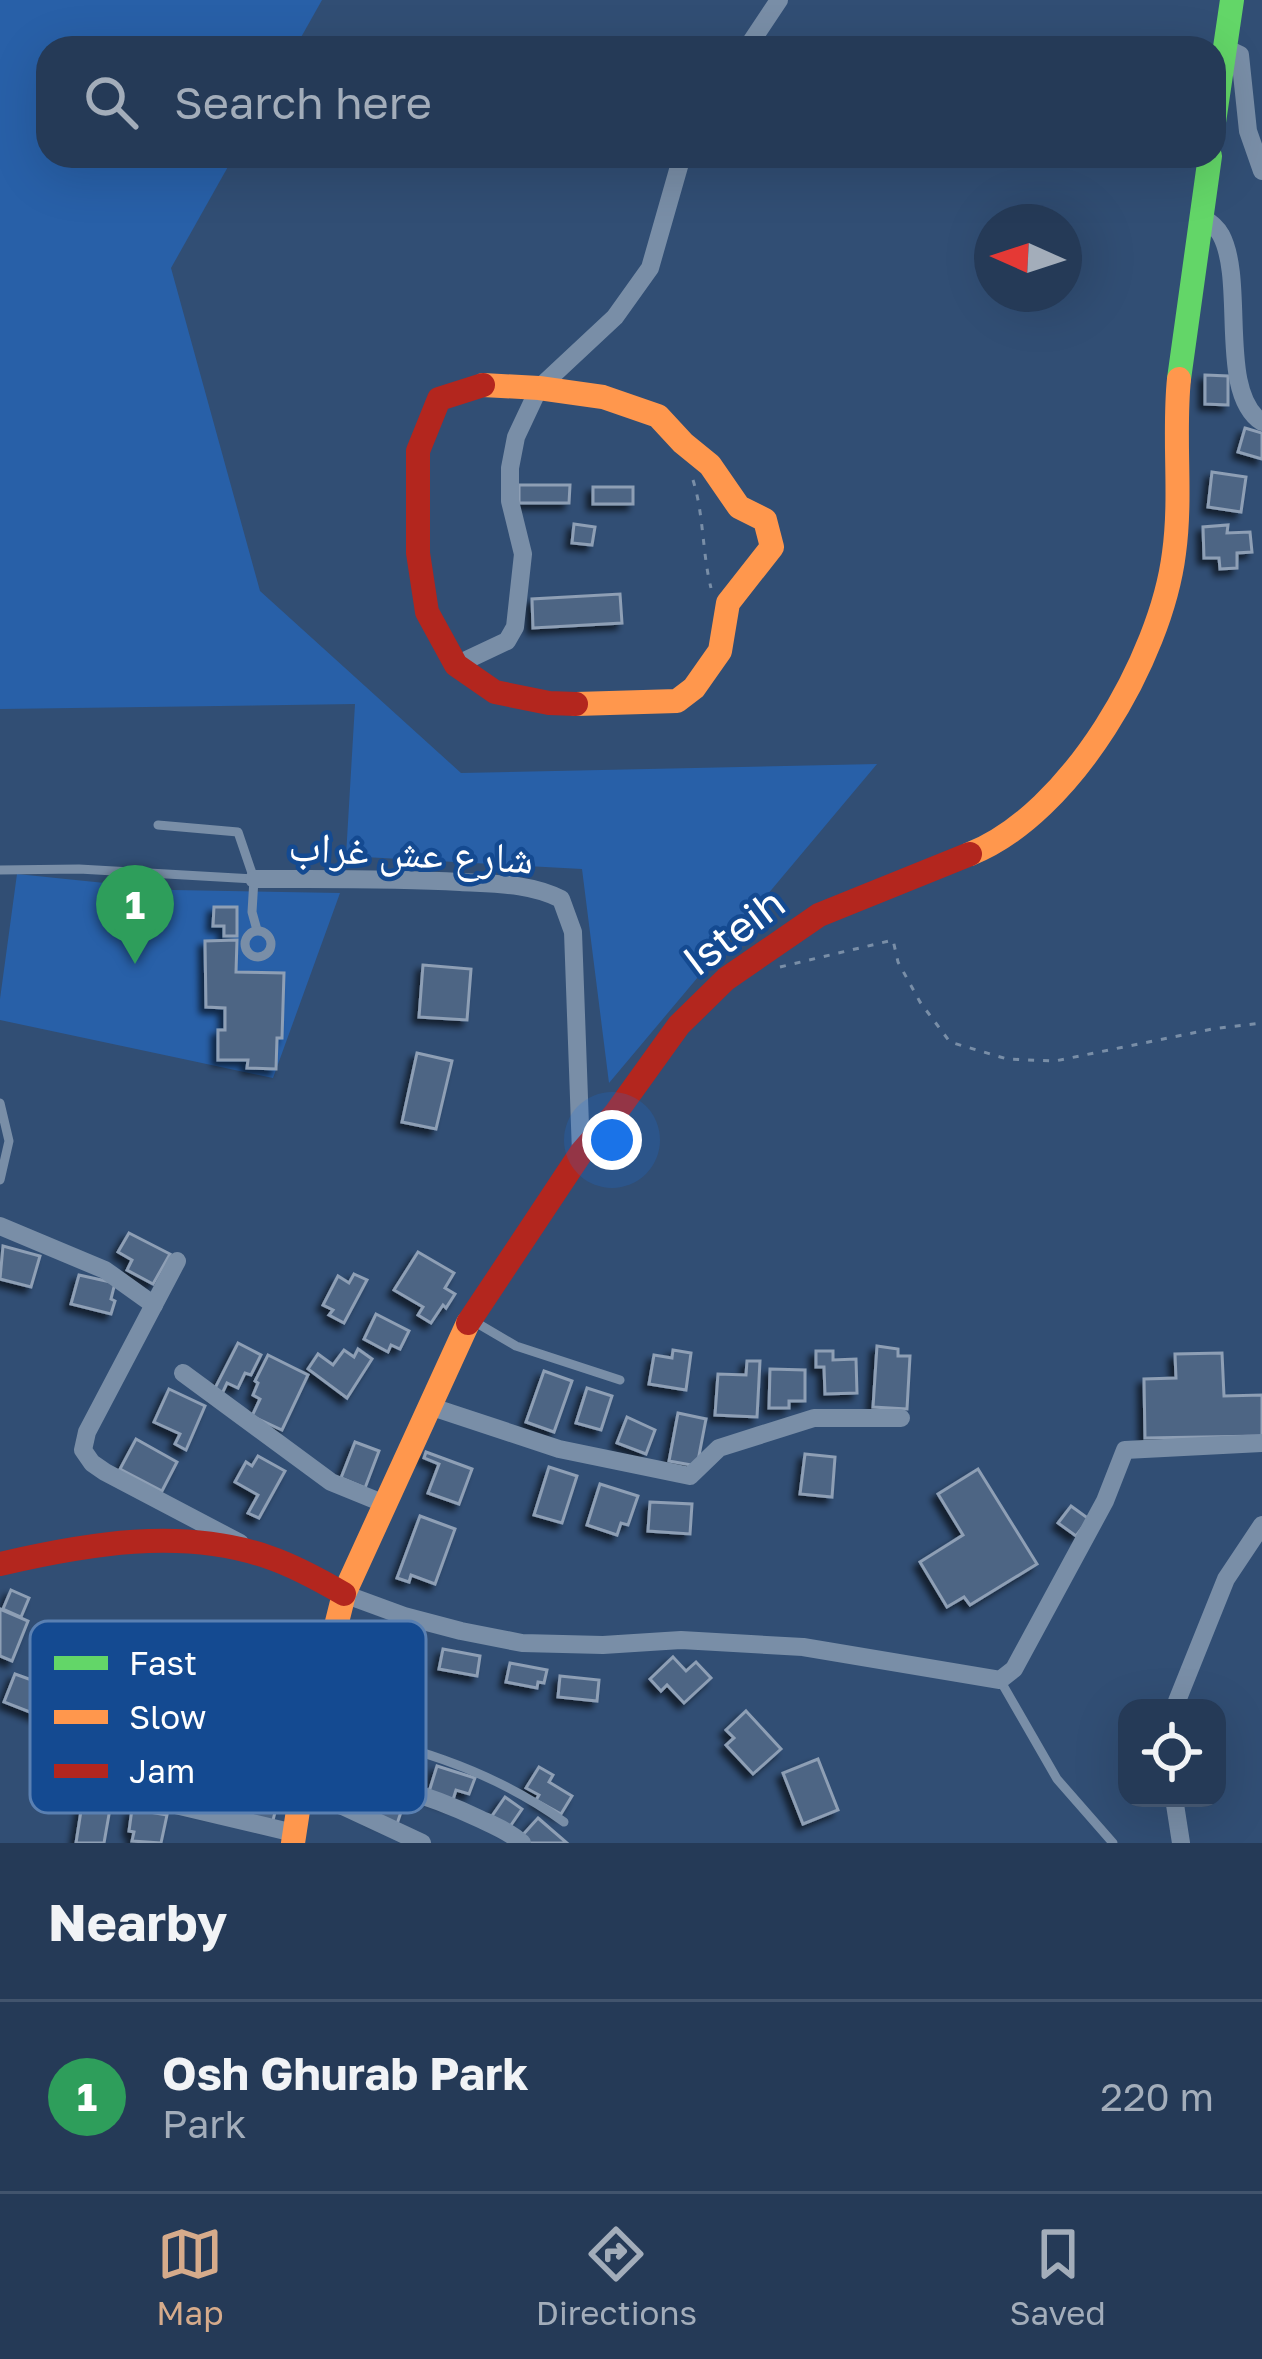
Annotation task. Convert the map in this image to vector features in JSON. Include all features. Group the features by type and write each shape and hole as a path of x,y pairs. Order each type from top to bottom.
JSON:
{"street":[{"path":"755,36 779,0"},
{"path":"1225,36 1232,0"},
{"path":"1226,49 1240,56 1248,131 1262,171"},
{"path":"456,665 507,641 515,627 523,554 510,501 516,437 539,388 615,317 650,268 679,168"},
{"name":"Isteih","path":"337,1621 344,1594 470,1319 581,1153 679,1025 726,980 819,915 969,856 1004,837 1034,815 1073,774 1123,704 1160,612 1174,557 1178,386 1208,168"},
{"path":"1202,216 1220,231 1231,264 1240,380 1249,413 1262,422"},
{"path":"483,385 603,397 658,416 682,443 710,465 740,507 765,520 772,547 728,603 720,651 694,688 677,701 549,703 495,692 456,665 427,612 418,553 418,451 440,399 483,385"},
{"name":"شارع عش غراب","path":"254,879 394,878 544,890 561,899 574,932 581,1153"},
{"path":"0,1226 105,1270 154,1305"},
{"path":"177,1261 87,1432 83,1450 105,1472 255,1551 344,1594 423,1621"},
{"path":"183,1373 331,1481 385,1504"},
{"path":"429,1406 559,1448 691,1476 719,1448 814,1418 901,1418"},
{"path":"426,1622 522,1642 603,1645 681,1640 803,1647 1000,1680 1014,1669 1097,1516 1125,1450 1262,1443"},
{"path":"1178,1699 1226,1579 1262,1525"},
{"path":"0,1564 89,1547 152,1542 255,1551"},
{"path":"426,1796 522,1843"},
{"path":"1175,1807 1181,1843"},
{"path":"197,1813 293,1838"},
{"path":"358,1813 422,1843"}],"lane":[{"path":"158,825 238,832 254,879 252,912 257,930"},
{"name":"شارع عش غراب","path":"0,871 79,869 254,879"},
{"path":"0,1103 9,1141 0,1180"},
{"path":"470,1319 516,1346 620,1380"},
{"path":"1000,1680 1057,1780 1113,1843"},
{"path":"426,1752 507,1786 564,1822"}],"path":[{"path":"682,443 700,504 703,547 715,597"},
{"path":"768,970 893,940 909,982 950,1042 1007,1059 1055,1061 1262,1023"}],"shaded area":[{"path":"0,0 322,0 302,36 36,36 36,168 227,168 171,268 260,591 461,773 877,764 609,1083 582,869 346,856 355,704 0,709"},
{"path":"17,874 173,890 340,893 273,1078 0,1020"}],"building":[{"path":"1205,375 1228,376 1228,405 1205,404"},
{"path":"1245,428 1262,433 1262,459 1238,452"},
{"path":"1212,472 1246,477 1241,512 1208,507"},
{"path":"519,485 570,485 569,503 519,503"},
{"path":"593,487 633,487 633,504 593,504"},
{"path":"574,524 595,527 592,545 572,543"},
{"path":"1228,525 1227,533 1250,532 1252,552 1237,553 1237,568 1220,569 1219,558 1204,558 1203,527"},
{"path":"620,594 622,623 533,628 532,599"},
{"path":"214,907 237,907 237,936 224,936 224,926 213,926"},
{"path":"237,940 236,972 284,973 276,1069 247,1068 248,1060 218,1060 218,1030 225,1030 225,1008 206,1007 205,941"},
{"path":"423,965 471,969 467,1020 419,1017"},
{"path":"417,1053 452,1061 436,1129 402,1122"},
{"path":"129,1233 170,1254 153,1284 127,1270 132,1260 118,1252"},
{"path":"3,1246 40,1256 31,1287 0,1279"},
{"path":"418,1252 454,1273 445,1288 455,1294 431,1323 418,1315 423,1307 394,1290"},
{"path":"354,1274 367,1280 344,1323 329,1315 333,1310 323,1305 338,1276 349,1283"},
{"path":"79,1275 115,1283 111,1314 71,1304"},
{"path":"376,1314 409,1331 400,1349 391,1345 388,1352 364,1339"},
{"path":"238,1343 261,1355 251,1375 245,1373 238,1388 227,1383 221,1396 213,1392"},
{"path":"877,1346 910,1356 907,1409 873,1407"},
{"path":"358,1349 372,1359 347,1398 308,1369 318,1354 333,1365 344,1350 354,1357"},
{"path":"673,1350 691,1353 686,1390 649,1384 654,1355 672,1358"},
{"path":"816,1351 833,1351 833,1360 856,1359 857,1393 825,1394 824,1367 816,1367"},
{"path":"1222,1353 1224,1396 1262,1395 1262,1436 1145,1438 1144,1379 1176,1378 1175,1354"},
{"path":"268,1355 308,1375 282,1430 252,1416 260,1399 253,1395 255,1381"},
{"path":"747,1361 760,1361 757,1417 715,1415 718,1374 746,1375"},
{"path":"770,1369 805,1370 805,1401 789,1401 789,1408 769,1408"},
{"path":"544,1371 572,1381 554,1432 526,1422"},
{"path":"587,1388 612,1396 601,1430 576,1423"},
{"path":"169,1389 205,1406 186,1450 175,1444 180,1434 154,1422"},
{"path":"678,1413 706,1419 697,1466 669,1461"},
{"path":"627,1417 655,1430 646,1454 617,1443"},
{"path":"136,1439 177,1462 162,1491 120,1469"},
{"path":"355,1442 379,1451 365,1488 341,1478"},
{"path":"426,1452 472,1469 459,1504 428,1493 439,1464 424,1458"},
{"path":"805,1454 835,1457 832,1497 800,1494"},
{"path":"258,1456 285,1471 259,1518 248,1513 258,1495 235,1482 246,1462 252,1466"},
{"path":"549,1467 577,1476 562,1523 534,1515"},
{"path":"978,1469 1037,1564 970,1605 964,1597 947,1607 920,1562 963,1535 938,1494"},
{"path":"600,1484 638,1496 628,1525 621,1523 617,1535 587,1525"},
{"path":"650,1502 692,1504 690,1534 648,1531"},
{"path":"1071,1506 1089,1519 1076,1536 1058,1523"},
{"path":"420,1516 455,1529 435,1584 411,1575 409,1582 397,1578"},
{"path":"11,1590 29,1598 21,1617 3,1609"},
{"path":"0,1609 28,1621 12,1661 0,1656"},
{"path":"443,1649 480,1656 477,1676 439,1669"},
{"path":"673,1657 686,1671 696,1662 711,1678 684,1703 667,1685 661,1691 650,1679"},
{"path":"510,1663 547,1670 544,1683 538,1682 537,1688 506,1682"},
{"path":"15,1674 30,1679 30,1712 4,1702"},
{"path":"560,1676 599,1680 597,1701 558,1697"},
{"path":"746,1711 781,1749 753,1774 726,1745 734,1738 726,1730"},
{"path":"818,1759 838,1810 803,1824 783,1773"},
{"path":"437,1766 475,1778 469,1794 456,1790 452,1803 428,1795"},
{"path":"539,1767 553,1775 549,1782 572,1796 561,1814 536,1800 539,1795 526,1788"},
{"path":"505,1797 522,1809 509,1828 492,1816"},
{"path":"81,1813 109,1813 104,1843 76,1843"},
{"path":"131,1813 167,1815 161,1843 132,1841 134,1832 129,1831"},
{"path":"246,1813 275,1813 272,1824"},
{"path":"373,1813 401,1813 397,1824"},
{"path":"538,1818 567,1843 525,1843 520,1838"}],"traffic: fast":[{"path":"1226,41 1232,0"},
{"path":"1179,379 1208,168"}],"traffic: slow":[{"path":"970,854 1007,834 1076,769 1105,728 1151,639 1174,553 1179,379"},
{"path":"483,385 603,397 658,416 710,465 739,507 765,520 772,547 728,603 720,651 694,688 677,701 576,704"},
{"path":"337,1621 344,1594 468,1323"},
{"path":"293,1843 298,1813"}],"traffic: jam":[{"path":"483,385 439,399 418,451 418,553 427,612 456,665 495,692 576,704"},
{"path":"468,1323 581,1153 679,1025 726,979 819,915 970,854"},
{"path":"0,1564 100,1545 202,1543 278,1561 344,1594"}],"place":[{"name":"Osh Ghurab Park","path":"135,964"}]}
